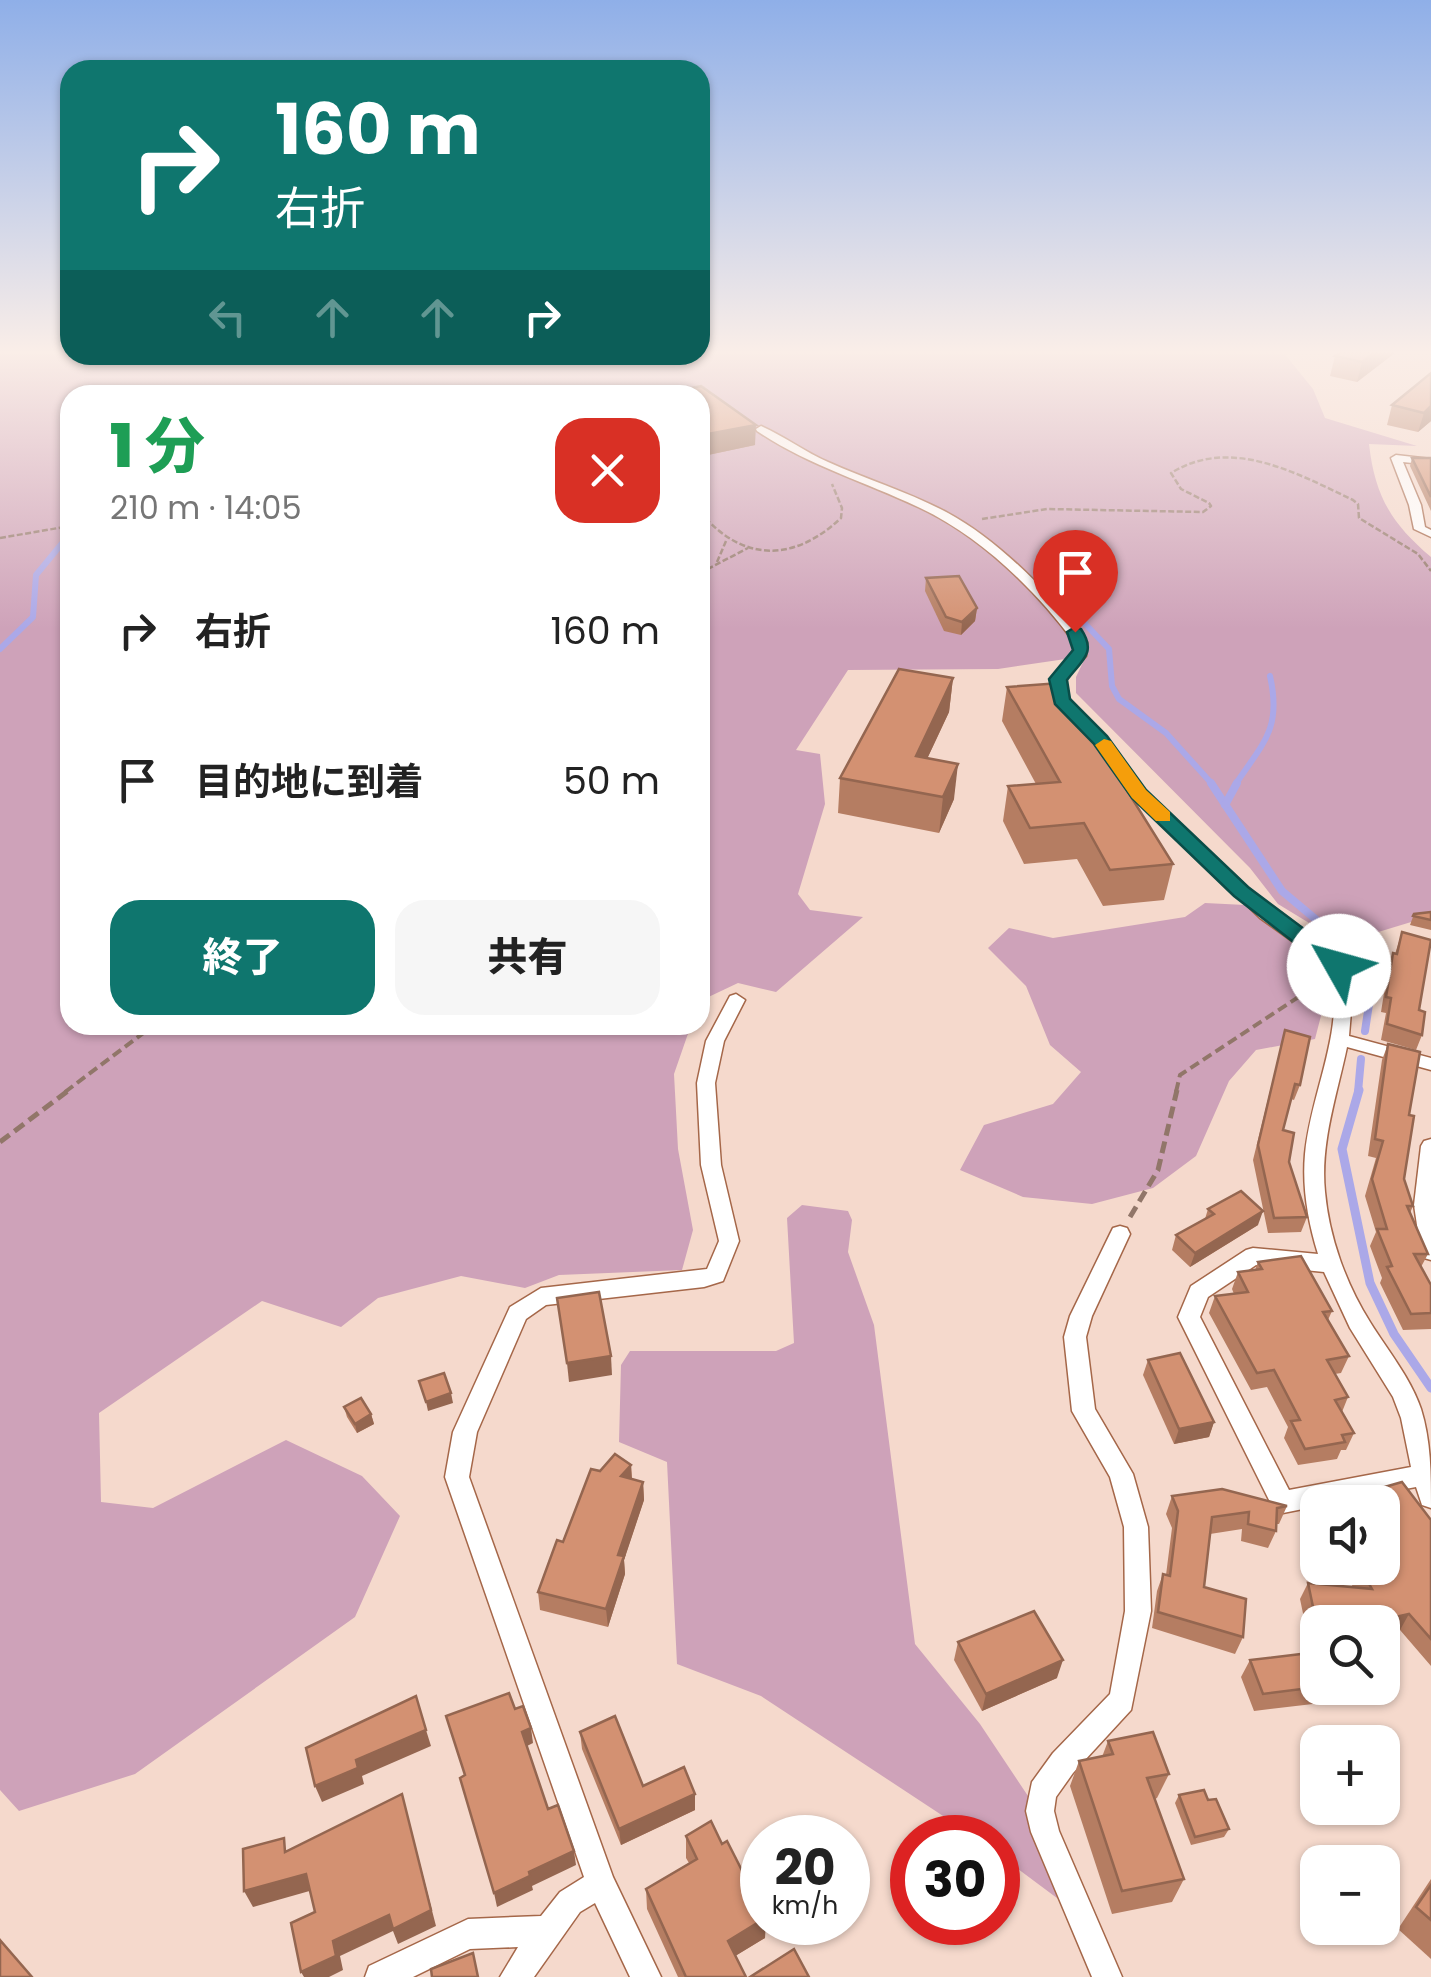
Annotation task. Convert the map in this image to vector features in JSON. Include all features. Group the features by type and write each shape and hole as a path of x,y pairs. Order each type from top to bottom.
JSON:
{"street":[{"path":"779,444 958,525 1032,588 1082,642 1079,656 1058,679 1062,700 1100,740 1139,794 1241,892 1339,966 1346,984 1338,1039 1318,1118 1313,1174 1331,1264 1357,1320 1405,1396 1427,1486 1282,1502 1189,1317 1199,1292 1253,1256 1331,1264"},
{"path":"1431,462 1396,458 1420,529 1431,534"},
{"path":"646,1977 601,1883 457,1477 465,1432 518,1313 542,1297 715,1276 729,1240 712,1165 706,1083 715,1041 736,1000"},
{"path":"1338,1039 1431,1064"},
{"path":"1431,1146 1424,1205 1431,1252"},
{"path":"1107,1977 1045,1832 1040,1811 1042,1792 1063,1763 1122,1700 1138,1611 1136,1527 1122,1474 1084,1411 1075,1337 1120,1234"},
{"path":"515,1977 570,1902 601,1883"},
{"path":"380,1977 468,1934 549,1930"}],"path":[{"path":"958,525 1027,510 1204,512 1211,506 1209,503 1181,488 1172,473 1192,458 1219,454 1273,466 1353,500 1358,504 1360,518 1418,554 1431,571"},
{"path":"710,522 727,540 748,548 796,547 842,518 830,479"},
{"path":"0,538 60,528"},
{"path":"717,562 727,540"},
{"path":"710,566 748,548"},
{"path":"1120,1234 1158,1170 1180,1075 1302,994 1291,929"},
{"path":"0,1142 141,1035"}],"shaded area":[{"path":"0,444 60,444 60,1035 688,1035 674,1074 678,1149 693,1230 682,1270 559,1275 525,1288 461,1276 378,1298 341,1327 262,1301 99,1413 101,1502 153,1508 286,1440 362,1476 400,1516 355,1617 135,1774 19,1811 0,1790"},
{"path":"710,444 1369,444 1376,479 1388,508 1431,557 1431,916 1342,943 1278,904 1250,868 1076,693 1076,677 1086,656 998,669 848,670 796,750 820,754 825,804 798,894 810,910 863,917 776,992 738,983 710,996"},
{"path":"1205,903 1245,905 1319,956 1330,981 1315,1039 1256,1050 1229,1081 1196,1156 1153,1188 1092,1204 1023,1197 960,1170 984,1125 1053,1104 1081,1072 1050,1045 1026,986 988,948 1009,928 1053,938 1185,917"},
{"path":"802,1205 848,1211 852,1220 848,1252 874,1325 915,1644 980,1724 1028,1796 1065,1904 1020,1870 1020,1815 942,1815 761,1696 677,1664 667,1462 619,1442 621,1365 630,1351 776,1351 794,1343 787,1218"}],"building":[{"path":"1412,458 1431,458 1431,497"},
{"path":"959,576 977,608 962,622 946,617 926,578"},
{"path":"899,669 953,678 916,756 958,764 943,797 840,778"},
{"path":"1060,683 1173,864 1110,870 1084,823 1030,828 1008,786 1060,782 1007,687"},
{"path":"1431,912 1431,920 1413,916 1414,914"},
{"path":"1402,932 1431,940 1419,1010 1425,1012 1422,1035 1387,1024 1391,998 1386,997 1393,953 1397,954"},
{"path":"1285,1030 1310,1037 1300,1085 1295,1084 1283,1130 1294,1133 1289,1162 1307,1217 1274,1218 1258,1145"},
{"path":"1388,1044 1420,1052 1409,1115 1414,1116 1404,1179 1413,1206 1407,1206 1428,1254 1414,1254 1431,1285 1431,1313 1411,1314 1387,1267 1392,1266 1377,1229 1387,1229 1372,1179 1383,1141 1375,1139"},
{"path":"1241,1191 1263,1211 1195,1253 1176,1235 1214,1214 1208,1209"},
{"path":"1301,1256 1332,1311 1323,1312 1349,1356 1327,1360 1348,1397 1335,1400 1354,1433 1342,1435 1345,1442 1305,1449 1291,1421 1300,1420 1274,1370 1257,1373 1215,1296 1248,1292 1238,1272 1262,1269 1258,1262"},
{"path":"599,1292 611,1356 567,1363 557,1298"},
{"path":"1180,1353 1214,1422 1179,1429 1148,1360"},
{"path":"444,1373 451,1393 426,1402 419,1381"},
{"path":"361,1398 371,1414 355,1424 344,1407"},
{"path":"615,1454 631,1465 621,1476 643,1482 618,1555 624,1556 606,1609 538,1592 557,1540 563,1542 591,1469 600,1471"},
{"path":"1402,1482 1431,1520 1431,1639 1409,1614 1400,1616 1400,1605 1313,1605 1308,1585 1372,1589 1370,1585 1400,1585 1400,1485 1392,1485"},
{"path":"1222,1489 1287,1506 1277,1508 1276,1531 1248,1524 1249,1512 1212,1517 1204,1587 1246,1599 1243,1637 1158,1612 1163,1574 1170,1576 1178,1511 1172,1496"},
{"path":"1034,1611 1063,1660 986,1694 958,1642"},
{"path":"1300,1654 1300,1689 1263,1694 1250,1660"},
{"path":"509,1693 515,1709 523,1706 531,1728 522,1732 548,1809 558,1805 574,1851 494,1893 446,1716"},
{"path":"416,1696 426,1730 356,1760 358,1768 315,1786 306,1748"},
{"path":"615,1716 643,1786 684,1767 695,1794 619,1829 580,1732"},
{"path":"1153,1732 1169,1774 1147,1778 1184,1879 1122,1891 1079,1761 1113,1754 1108,1741"},
{"path":"1204,1790 1208,1800 1216,1799 1229,1829 1195,1837 1179,1795"},
{"path":"402,1794 431,1910 393,1929 389,1915 333,1941 336,1956 301,1972 291,1923 315,1912 306,1874 244,1891 243,1849 284,1838 285,1852"},
{"path":"711,1821 722,1844 727,1841 740,1867 740,1934 728,1941 746,1977 686,1977 646,1889 697,1859 686,1836"},
{"path":"1431,1885 1431,1920 1416,1907"},
{"path":"0,1940 32,1977 0,1977"},
{"path":"794,1949 809,1977 750,1977"},
{"path":"473,1953 478,1977 432,1977 431,1969"}],"waterway":[{"path":"0,649 33,617 36,575 60,546"},
{"path":"1055,592 1109,649 1112,686 1119,699 1166,733 1213,785"},
{"path":"1235,785 1262,746 1272,723 1270,676"},
{"path":"1211,783 1225,805"},
{"path":"1225,805 1237,783"},
{"path":"1225,805 1282,891 1363,959 1372,984 1365,1031"},
{"path":"1358,1092 1361,1059"},
{"path":"1359,1090 1342,1149 1370,1283 1394,1334 1431,1388"}],"slow traffic":[{"path":"1104,745 1139,794 1163,817"}],"route":[{"path":"1075,632 1082,642 1081,650 1058,679 1062,700 1100,740 1139,794 1241,892 1339,966"}]}
